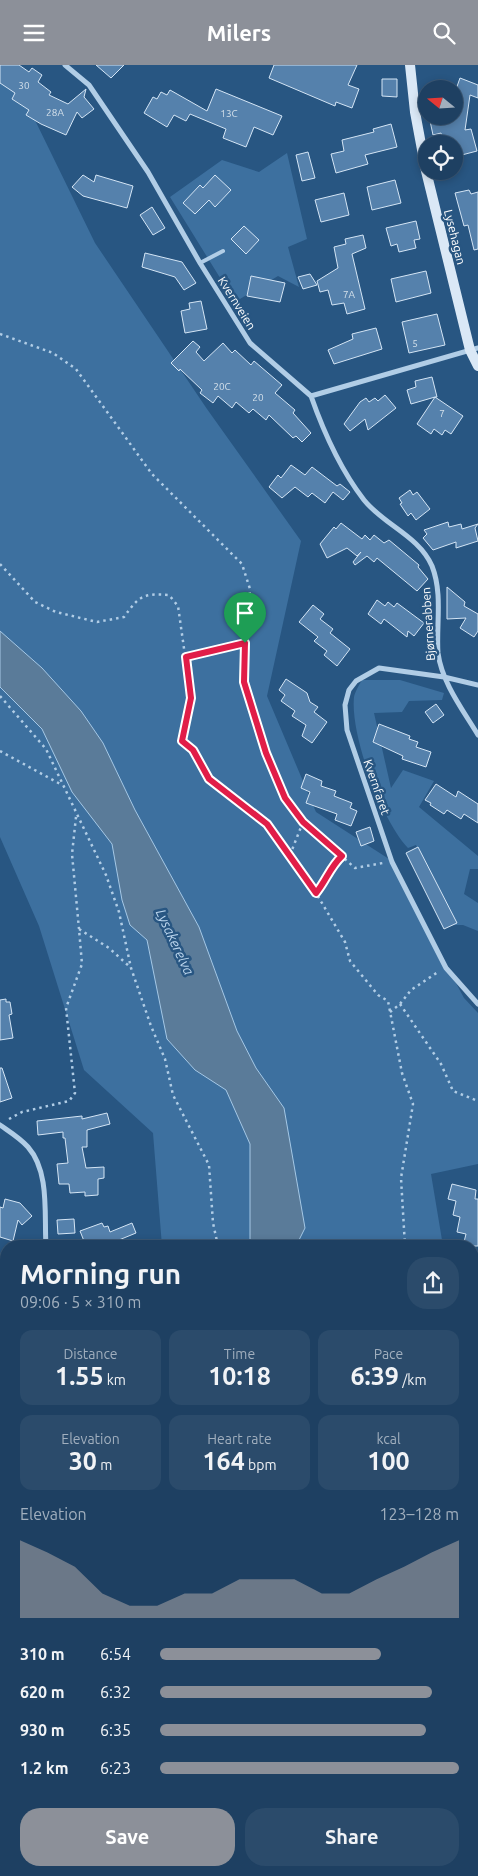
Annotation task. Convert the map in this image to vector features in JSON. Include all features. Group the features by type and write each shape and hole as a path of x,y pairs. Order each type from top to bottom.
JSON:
{"street":[{"name":"Kvernveien","path":"65,65 89,85 148,172 200,263 250,343 311,396"},
{"name":"Lysehagan","path":"410,65 419,135"},
{"name":"Lysehagan","path":"428,180 478,366"},
{"path":"311,396 474,349"},
{"name":"Bjørnerabben","path":"311,396 332,449 365,501 380,517 415,542 432,565 438,599 438,654 444,677 478,735"},
{"name":"Kvernfaret","path":"478,685 444,677 377,668 356,681 350,690 345,705 347,730 392,862 446,968 478,1004"},
{"path":"0,1125 28,1147 37,1160 42,1178 46,1240"}],"lane":[{"path":"200,263 223,251"}],"path":[{"path":"0,334 53,353 76,369 152,474 242,564 250,589 245,643 244,682 266,753 285,798 303,822 355,868 392,862"},
{"path":"0,564 35,602 56,612 97,621 124,617 136,600 150,593 169,595 178,606 191,698 182,741 193,750 209,779 267,824 316,893 345,942 350,961 378,995 388,1001 402,1073 413,1104 401,1178 404,1240"},
{"path":"186,657 245,643"},
{"path":"0,696 46,749 106,875 119,912 131,968 151,1026 166,1059 173,1095 209,1165 213,1223 217,1240"},
{"path":"0,751 63,786"},
{"path":"7,1120 22,1112 69,1101 75,1093 66,1008 82,964 72,854 77,816"},
{"path":"290,855 303,822"},
{"path":"316,893 324,883 331,866 342,856"},
{"path":"79,929 110,948 131,968"},
{"path":"390,1012 400,1004 410,990 446,968"},
{"path":"400,1004 441,1064 453,1091 478,1101"}],"shaded area":[{"path":"0,65 8,65 95,243 207,409 301,541 267,696 316,812 389,859 464,998 478,1013 478,1164 431,1174 442,1240 162,1240 153,1133 84,1070 39,926 0,837"},
{"path":"287,153 307,239 288,247 299,287 278,276 235,302 170,197 222,160 259,172"},
{"path":"362,680 400,680 444,693 442,700 409,701 402,712 374,713 391,788 403,770 434,781 419,807 478,856 478,869 470,869 464,894 478,903 478,931 463,925 453,925 416,845 408,848 398,835 378,798 362,754 354,713 354,697"}],"water":[{"name":"Lysakerelva","path":"0,631 42,668 81,711 103,743 135,810 199,927 237,1031 256,1068 284,1108 305,1228 299,1240 250,1240 250,1144 226,1090 195,1070 167,1039 147,940 130,925 122,900 112,844 72,792 42,729 0,687"}],"building":[{"path":"0,65 19,65 29,72 32,68 42,75 38,82 51,92 49,95 68,104 86,89 84,97 94,109 82,118 77,112 66,135 41,124 26,115 29,110 12,99 15,93 0,83"},
{"path":"96,65 124,65 111,78"},
{"path":"274,65 357,65 348,85 359,89 352,108 336,102 335,106 269,78"},
{"path":"460,78 478,85 478,98 470,95 465,130 471,129 477,151 463,155 463,135 442,135 441,133 433,135 431,125 463,125 463,80 459,80"},
{"path":"382,79 397,79 397,97 382,96"},
{"path":"216,89 282,116 273,135 254,127 246,147 223,138 226,129 190,114 186,121 174,115 167,127 144,113 153,97 157,99 161,92 167,95 170,90 207,111"},
{"path":"391,124 397,147 365,155 368,164 336,173 331,154 344,151 342,140 374,132 373,129"},
{"path":"308,152 315,178 302,181 296,155"},
{"path":"83,175 94,182 96,175 133,186 127,208 83,196 72,187"},
{"path":"215,175 231,190 215,207 209,200 195,214 183,203 200,185 203,188"},
{"path":"395,180 401,203 372,210 367,187"},
{"path":"469,190 471,194 478,192 478,249 474,250 468,225 464,226 455,193"},
{"path":"344,193 349,215 321,222 315,200"},
{"path":"152,207 165,228 153,235 140,215"},
{"path":"416,221 420,239 414,240 416,248 399,252 397,244 391,246 386,228"},
{"path":"244,226 259,240 246,254 231,239"},
{"path":"363,235 366,248 352,254 365,309 347,314 344,303 332,305 328,290 320,292 317,281 338,268 334,247 346,244 345,239"},
{"path":"145,253 182,262 196,283 184,290 175,277 142,267"},
{"path":"426,271 431,293 396,302 391,279"},
{"path":"310,274 317,285 303,289 298,277"},
{"path":"251,276 285,283 280,302 247,296"},
{"path":"201,301 207,329 185,333 181,311 190,309 189,303"},
{"path":"437,314 445,345 409,353 402,322"},
{"path":"376,328 382,349 334,364 328,350 353,339 352,334"},
{"path":"193,341 200,347 196,352 204,361 223,343 232,353 235,350 251,365 254,361 282,385 275,393 295,410 293,413 311,433 302,442 296,436 293,438 269,415 266,420 253,409 249,413 236,402 232,408 218,396 213,403 200,393 202,390 171,363"},
{"path":"432,377 437,397 411,404 407,390 416,387 415,381"},
{"path":"385,395 396,408 368,430 365,419 350,431 344,424 360,402 366,398 369,402 375,398 378,401"},
{"path":"435,397 463,416 451,434 445,430 442,435 434,429 431,434 417,424"},
{"path":"291,465 305,475 312,467 337,486 340,484 350,492 343,500 333,492 325,503 312,493 308,497 295,487 282,498 269,487 278,475 281,478"},
{"path":"410,490 413,495 417,492 430,509 416,520 411,513 408,516 400,504 402,503 399,498"},
{"path":"448,522 449,527 461,524 462,529 478,524 475,528 478,541 456,548 456,542 433,550 423,538 427,534 424,530"},
{"path":"341,523 362,539 365,535 370,540 374,535 384,543 389,540 419,565 418,567 428,579 417,591 377,558 374,562 367,556 355,565 353,562 361,552 357,556 347,548 327,558 320,544 334,527 336,529"},
{"path":"447,587 465,602 464,606 478,614 478,631 474,637 460,628 466,618 447,619"},
{"path":"377,600 385,606 388,602 394,607 397,603 424,623 414,636 408,631 407,637 384,619 381,624 368,614"},
{"path":"313,605 324,614 320,619 333,629 330,633 350,649 337,666 324,655 327,651 314,641 318,637 299,622"},
{"path":"286,679 307,693 310,702 318,707 314,712 327,722 312,743 302,736 306,725 292,716 295,711 281,701 285,695 279,690"},
{"path":"436,704 444,715 433,723 425,712"},
{"path":"379,724 410,736 409,739 418,742 416,747 431,752 426,767 402,759 403,756 373,742"},
{"path":"306,774 322,781 321,786 336,791 334,796 352,803 350,808 357,811 351,826 335,820 337,814 306,803 310,792 301,788"},
{"path":"436,784 456,797 458,791 478,804 478,823 464,814 461,819 447,810 444,814 430,805 431,803 425,800"},
{"path":"370,827 374,841 361,846 356,832"},
{"path":"418,847 457,923 444,929 406,853"},
{"path":"6,999 6,1002 10,1002 12,1014 9,1015 13,1038 0,1040 0,1000"},
{"path":"0,1068 2,1068 12,1098 0,1102"},
{"path":"107,1113 110,1124 87,1130 87,1147 82,1147 86,1168 104,1167 104,1178 98,1179 98,1195 85,1196 85,1192 70,1193 69,1184 59,1184 57,1164 68,1163 63,1132 38,1135 37,1121 82,1116 82,1119"},
{"path":"452,1184 476,1190 475,1199 478,1199 478,1240 464,1240 466,1234 457,1232 460,1217 453,1215 456,1201 448,1199"},
{"path":"5,1199 20,1203 32,1216 22,1225 18,1220 13,1240 0,1237 0,1207 3,1208"},
{"path":"74,1219 75,1233 58,1234 57,1220"},
{"path":"102,1223 104,1227 108,1226 110,1232 132,1223 136,1233 119,1240 84,1240 80,1231"}],"route":[{"path":"245,643 244,682 266,753 285,798 303,822 342,856 331,866 324,883 316,893 267,824 209,779 193,750 182,741 191,698 186,657 245,643"}]}
